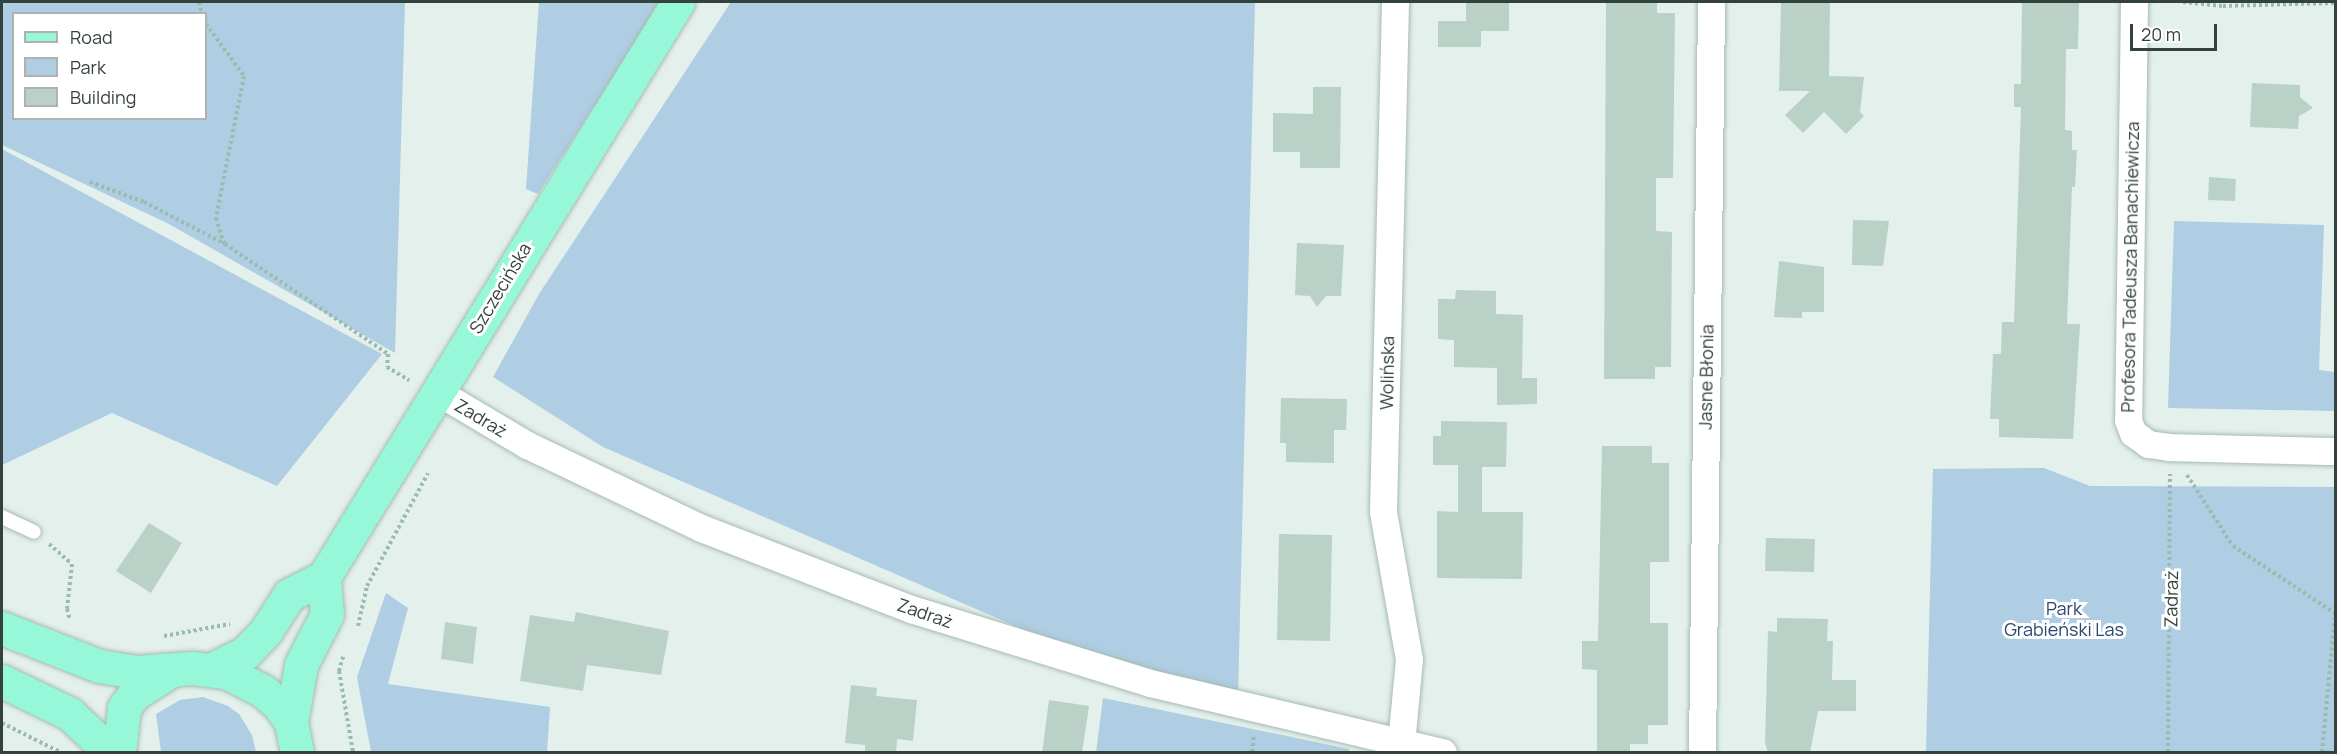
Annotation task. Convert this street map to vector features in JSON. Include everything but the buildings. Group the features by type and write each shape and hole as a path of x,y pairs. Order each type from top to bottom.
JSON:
{"main road":[{"name":"Szczecińska","path":"324,577 678,2"},
{"path":"2,628 99,666 169,672 212,669 245,653 266,631 289,595 324,577 327,614 301,665 294,737"},
{"path":"212,669 262,691 294,737"},
{"path":"119,753 124,708 134,694 169,672"},
{"path":"2,681 70,714 110,753"}],"street":[{"name":"Wolińska","path":"1395,2 1383,512 1409,659 1401,742"},
{"name":"Jasne Błonia","path":"1702,753 1711,2"},
{"name":"Profesora Tadeusza Banachiewicza","path":"2134,2 2128,420 2133,433 2148,444 2169,447 2336,451"},
{"name":"Zadraż","path":"438,392 526,445 701,528 911,609 1150,683 1443,753"}],"lane":[{"path":"2,517 34,532"}],"path":[{"path":"2183,2 2223,6 2336,3"},
{"path":"207,25 244,76 216,218 225,244"},
{"path":"90,182 144,202 225,244 388,354 387,367 438,392"},
{"path":"2169,447 2233,546 2334,612"},
{"name":"Zadraż","path":"2168,753 2172,532 2169,447"},
{"path":"355,632 367,586 432,466"},
{"path":"34,532 68,556 72,564 67,609 73,623"},
{"path":"2322,753 2336,603"},
{"path":"154,638 241,622"},
{"path":"331,666 339,671 353,753"},
{"path":"2,723 60,753"}],"green space":[{"path":"2,2 405,2 395,353 169,224 2,145"},
{"path":"539,2 661,2 538,194 526,189"},
{"path":"731,2 1255,2 1238,697 1077,653 603,447 493,377 539,294"},
{"path":"2,149 382,354 277,486 112,413 2,465"},
{"path":"2174,221 2324,225 2319,370 2335,372 2335,411 2168,408"},
{"name":"Park Grabieński Las","path":"2044,468 2090,486 2335,487 2335,752 1926,752 1933,469"},
{"path":"386,593 408,608 388,684 550,707 547,752 371,752 357,677"},
{"path":"203,697 228,706 239,714 252,735 256,752 161,752 156,714 180,700"},
{"path":"1103,698 1349,749 1349,752 1096,752"}]}
